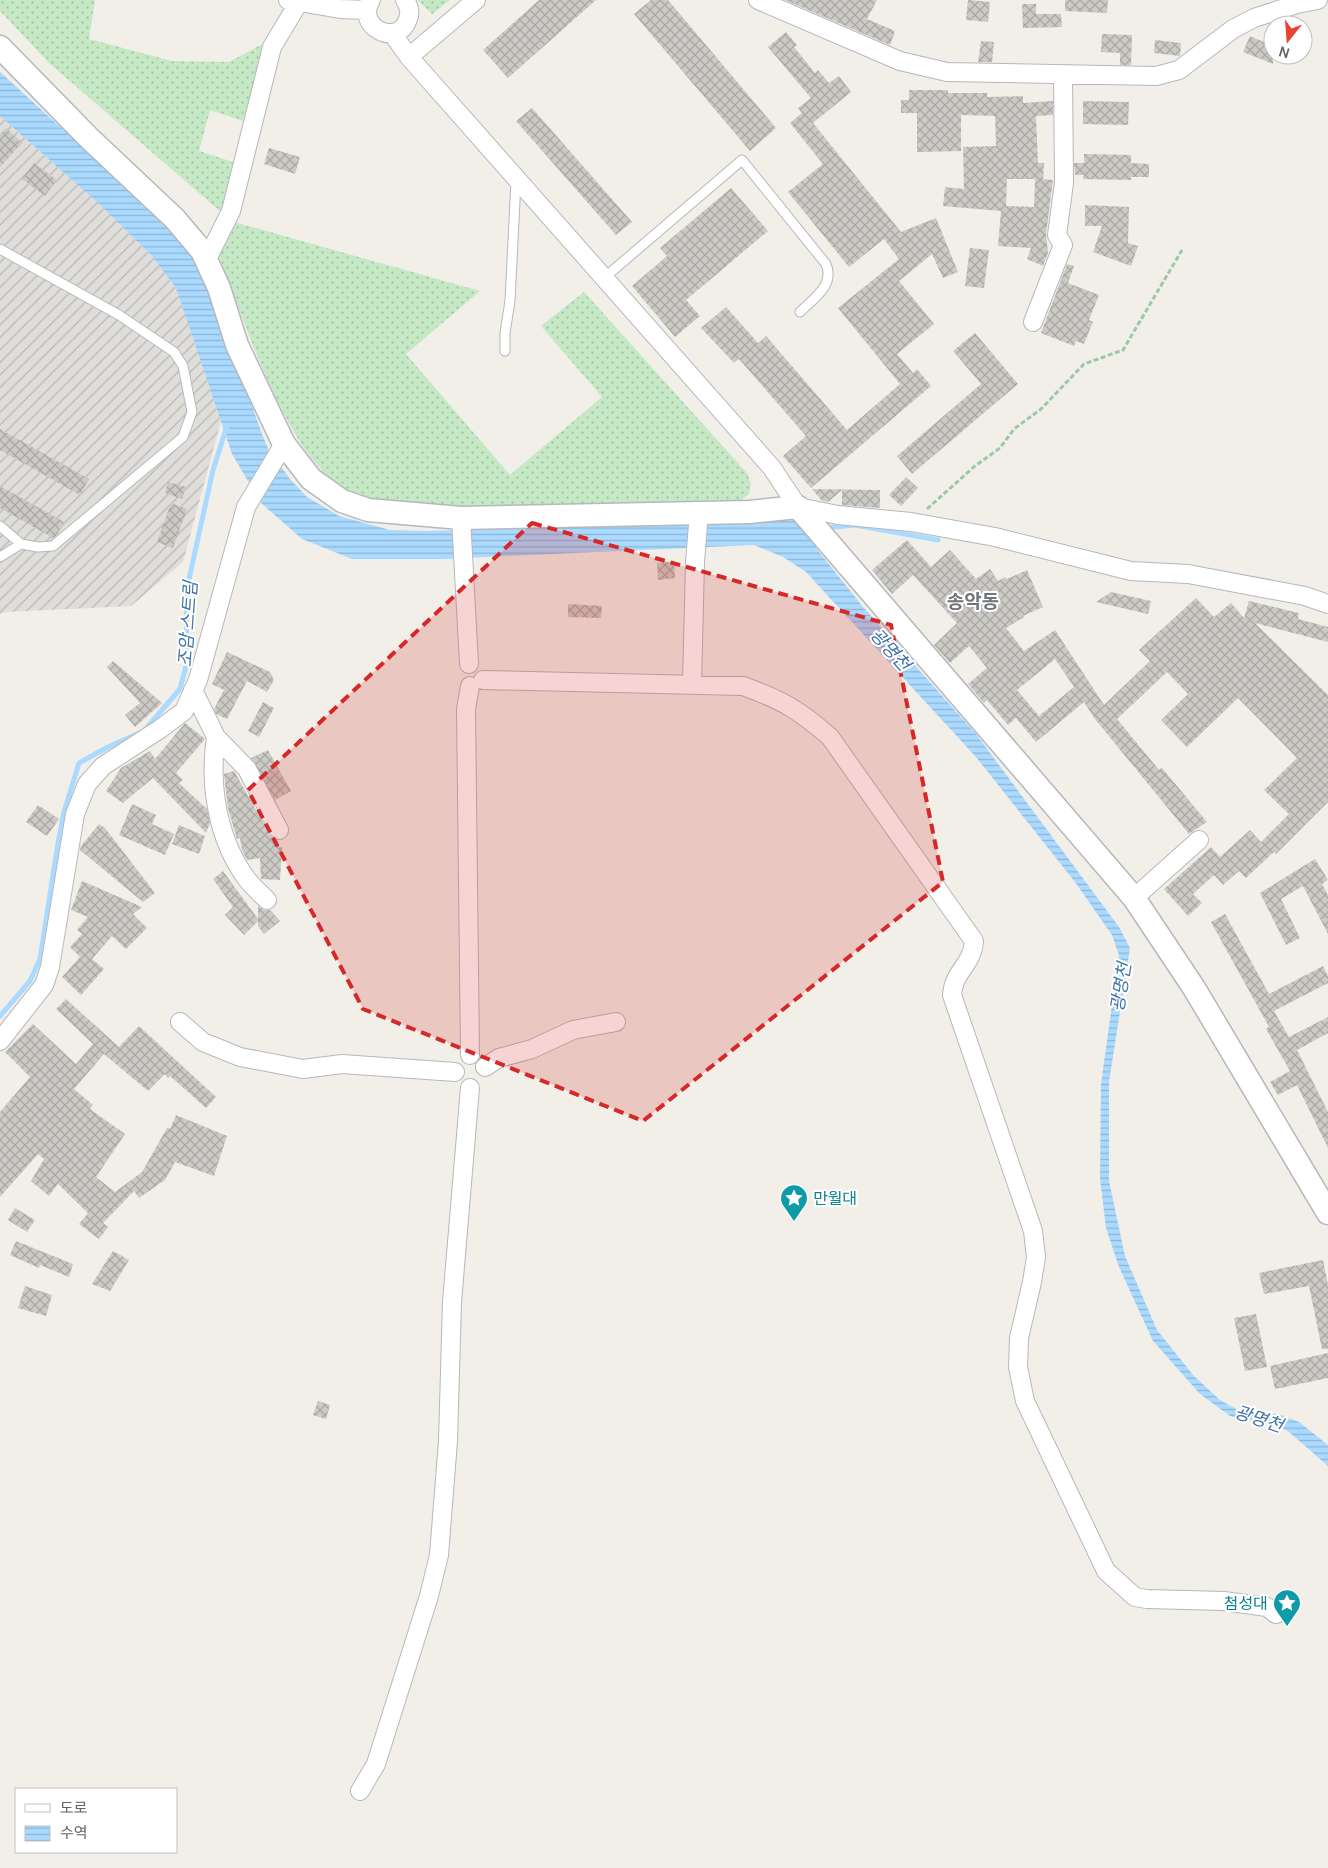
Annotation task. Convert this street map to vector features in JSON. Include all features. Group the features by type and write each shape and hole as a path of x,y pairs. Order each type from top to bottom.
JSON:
{"street":[{"path":"206,261 231,210 272,48 293,1 340,9 369,5 370,23 379,32 392,34 407,22 409,9 405,0"},
{"path":"409,57 476,0"},
{"path":"758,0 900,61 938,70 992,75 1156,76 1179,70 1233,29 1254,18 1312,1"},
{"path":"392,34 409,57 772,468 808,519 1134,898 1194,988 1328,1213"},
{"path":"0,47 88,138 175,219 202,251 219,288 237,344 280,451 311,479 342,501 368,510 461,524 698,517 749,512 808,519 838,515 911,522 995,537 1131,572 1188,574 1306,596 1328,604"},
{"path":"1033,322 1063,246 1057,235 1064,182 1063,75"},
{"path":"0,1041 44,985 50,967 75,814 87,784 103,766 160,729 184,710 193,690 233,548 251,496 280,451"},
{"path":"692,684 698,517"},
{"path":"461,524 469,664 465,666 460,675 465,684 692,684 743,686 778,699 804,715 830,737 974,940 973,954 957,975 953,984 952,995 1033,1231 1036,1257 1032,1282 1018,1338 1018,1367 1024,1401 1106,1571 1134,1597 1224,1601 1267,1607 1276,1614"},
{"path":"470,1055 466,719 476,683"},
{"path":"193,690 216,737 247,769 279,830"},
{"path":"216,737 212,764 213,783 221,824 228,847 246,878 267,900"},
{"path":"1134,898 1199,840"},
{"path":"180,1022 203,1042 240,1057 303,1069 342,1064 455,1072"},
{"path":"485,1067 499,1058 532,1049 573,1030 616,1022"},
{"path":"470,1055 480,1058 485,1067 485,1077 479,1085 470,1088 460,1084 455,1072 455,1066 461,1058 470,1055"},
{"path":"360,1791 376,1764 429,1596 439,1555 448,1441 453,1292 470,1088"}],"lane":[{"path":"604,278 742,160 826,264 829,272 827,284 800,312"},
{"path":"505,351 504,333 510,301 516,178"},
{"path":"0,249 119,314 174,352 183,366 192,412 183,437 53,546 21,544 0,557"},
{"path":"0,526 21,544"}],"path":[{"path":"911,522 975,466 1000,448 1014,429 1041,408 1084,364 1123,350 1182,250"}],"highlighted area":[{"path":"532,523 891,625 943,882 643,1121 363,1009 248,790"}],"shaded area":[{"path":"0,116 99,204 151,255 176,288 221,421 183,562 131,606 6,612 0,614"}],"green space":[{"path":"0,0 95,0 89,39 172,61 229,62 266,42 243,121 210,110 199,151 233,162 221,212 48,62 0,11"},
{"path":"418,0 450,0 432,14"},
{"path":"234,222 480,291 406,354 510,475 602,397 541,326 584,292 747,473 751,484 749,494 741,500 406,508 369,500 351,493 335,483 315,463 297,437 266,375 217,251"}],"water":[{"name":"광명천","path":"0,72 160,218 193,257 206,278 269,451 290,479 307,497 339,516 390,530 426,531 800,520 814,537 816,548 863,607 976,734 1119,927 1130,948 1109,1082 1109,1181 1125,1256 1157,1330 1194,1376 1220,1400 1238,1410 1278,1414 1299,1422 1328,1445 1328,1466 1288,1431 1275,1425 1230,1416 1200,1394 1153,1341 1119,1267 1106,1228 1100,1178 1101,1084 1119,955 1112,935 1075,882 976,757 806,572 783,557 754,545 441,559 352,559 302,539 261,503 232,454 176,288 151,255 99,204 0,116"}],"building":[{"path":"539,0 596,0 508,78 483,50"},
{"path":"651,0 668,0 776,128 750,151 634,14"},
{"path":"785,0 877,0 867,19 895,31 890,45"},
{"path":"968,0 990,2 988,22 966,20"},
{"path":"1065,0 1108,0 1107,13 1065,11"},
{"path":"1022,4 1036,4 1036,14 1061,14 1062,27 1023,28"},
{"path":"786,32 797,45 794,47 815,73 818,70 829,83 839,76 851,92 813,123 901,232 936,218 958,272 943,278 932,254 899,281 934,324 897,354 913,373 917,369 931,386 811,488 783,456 806,436 739,359 734,363 701,328 726,307 758,343 766,336 847,430 900,384 838,308 899,259 884,239 849,267 788,192 823,164 790,123 802,113 798,108 811,98 768,47"},
{"path":"1102,34 1132,35 1131,65 1120,65 1120,53 1101,52"},
{"path":"1250,36 1263,42 1263,60 1243,52"},
{"path":"1155,40 1181,43 1180,56 1154,53"},
{"path":"981,41 994,42 992,62 978,62"},
{"path":"909,90 948,90 948,93 987,93 987,97 1023,96 1023,103 1053,101 1053,115 1036,116 1038,163 1044,163 1043,179 1053,180 1046,234 1048,253 1043,266 1027,259 1031,248 998,246 1001,211 943,206 945,187 964,189 963,147 996,146 995,116 961,115 961,151 917,152 917,113 901,113 901,100 909,100","holes":["1007,179 1035,179 1034,207 1006,206"]},
{"path":"1083,101 1129,102 1128,125 1083,124"},
{"path":"532,108 632,222 616,235 516,121"},
{"path":"6,128 22,143 0,167 0,134"},
{"path":"269,148 300,157 295,174 264,164"},
{"path":"1084,154 1131,155 1131,163 1149,164 1149,177 1131,177 1131,180 1083,179 1084,175 1075,175 1074,163 1084,163"},
{"path":"34,163 57,180 45,196 22,179"},
{"path":"731,188 768,231 686,300 700,316 675,337 632,286 667,256 660,248"},
{"path":"1085,205 1129,207 1128,243 1138,246 1131,266 1093,252 1102,226 1085,226"},
{"path":"970,248 989,250 984,288 965,286"},
{"path":"1067,264 1074,266 1068,283 1099,295 1089,320 1093,322 1084,344 1076,341 1074,346 1041,333"},
{"path":"975,333 1018,384 912,474 897,456 981,384 953,351"},
{"path":"0,429 89,479 80,495 0,450"},
{"path":"906,477 918,488 901,506 889,495"},
{"path":"168,482 186,487 182,499 165,493"},
{"path":"0,486 64,522 57,535 53,538 0,508"},
{"path":"812,489 880,490 880,508 842,505 842,490 828,502 822,501"},
{"path":"171,503 187,509 173,548 157,542"},
{"path":"907,540 931,567 950,550 976,579 990,569 998,581 1027,570 1043,607 1023,616 1006,628 1024,651 1055,630 1104,705 1150,661 1139,650 1196,598 1214,617 1231,603 1244,618 1249,601 1299,613 1298,619 1328,627 1328,642 1255,623 1328,695 1328,802 1276,854 1274,852 1246,878 1239,871 1223,885 1214,875 1193,894 1202,903 1188,916 1164,889 1211,847 1220,857 1250,830 1261,842 1289,814 1264,790 1297,758 1238,698 1187,747 1161,720 1188,694 1167,672 1117,719 1159,770 1162,768 1207,822 1189,834 1095,719 1084,702 1036,742 1016,718 1008,725 987,700 984,703 968,684 987,668 969,646 950,663 934,645 957,623 913,575 892,594 872,570","holes":["1055,659 1074,687 1039,716 1017,690"]},
{"path":"674,562 675,578 658,580 657,563"},
{"path":"1111,592 1151,601 1148,614 1096,602"},
{"path":"568,604 602,606 601,618 568,617"},
{"path":"227,652 270,672 274,680 267,692 247,681 227,719 216,714 214,709 224,690 212,684"},
{"path":"113,661 162,703 135,727 125,715 140,703 107,667"},
{"path":"263,702 274,708 259,737 248,731"},
{"path":"185,723 205,739 176,773 183,780 179,783 207,809 210,823 206,833 153,778 123,803 106,791 121,768 150,751 155,759"},
{"path":"268,750 291,791 275,800 251,758"},
{"path":"234,771 270,835 277,840 278,847 282,847 280,880 261,879 260,858 247,860 242,850 240,838 237,839 228,808 224,774"},
{"path":"132,804 156,815 152,824 174,834 165,855 119,835"},
{"path":"38,805 59,819 47,836 26,822"},
{"path":"99,824 105,828 155,893 143,902 80,850 81,846"},
{"path":"179,825 205,836 199,854 172,844"},
{"path":"1315,859 1328,880 1322,884 1328,895 1328,934 1303,886 1281,899 1300,938 1286,945 1260,893"},
{"path":"223,871 258,919 258,906 264,910 270,910 280,921 264,934 258,926 258,921 244,935 225,915 233,907 213,879"},
{"path":"82,881 142,907 133,914 147,928 126,949 112,936 92,959 104,969 81,995 62,977 80,957 70,947 82,934 77,930 88,917 71,910"},
{"path":"1225,914 1269,994 1323,966 1328,976 1328,983 1274,1011 1289,1037 1328,1017 1328,1033 1297,1050 1328,1112 1328,1148 1297,1085 1278,1095 1270,1082 1290,1071 1266,1029 1269,1027 1211,922"},
{"path":"66,999 119,1047 139,1026 216,1097 206,1108 170,1076 168,1078 165,1074 148,1091 104,1054 74,1089 93,1105 90,1109 125,1134 96,1177 115,1192 142,1172 167,1128 170,1129 176,1115 227,1136 214,1176 175,1162 165,1180 139,1198 134,1191 103,1223 108,1227 99,1239 79,1224 88,1213 58,1184 49,1196 31,1181 44,1159 38,1154 0,1197 0,1112 30,1077 5,1052 33,1024 76,1064 93,1044 56,1009"},
{"path":"15,1208 35,1220 27,1232 8,1220"},
{"path":"16,1241 73,1264 69,1277 40,1265 39,1268 10,1255"},
{"path":"113,1251 129,1260 110,1291 92,1284"},
{"path":"1323,1260 1328,1285 1328,1349 1322,1349 1309,1286 1264,1294 1259,1273"},
{"path":"25,1286 52,1295 46,1316 18,1308"},
{"path":"1256,1314 1267,1367 1245,1371 1234,1318"},
{"path":"1328,1353 1328,1378 1275,1389 1270,1366"},
{"path":"318,1401 330,1405 326,1419 313,1415"}],"waterway":[{"name":"조암 스트림","path":"0,1016 30,981 40,959 64,812 79,763 108,747 144,731 180,689 186,666 187,588 213,470 227,426"},
{"path":"824,528 855,525 938,540"}],"place":[{"name":"만월대","path":"794,1222"},
{"name":"첨성대","path":"1287,1627"}],"district":[{"name":"송악동","path":"973,601"}]}
